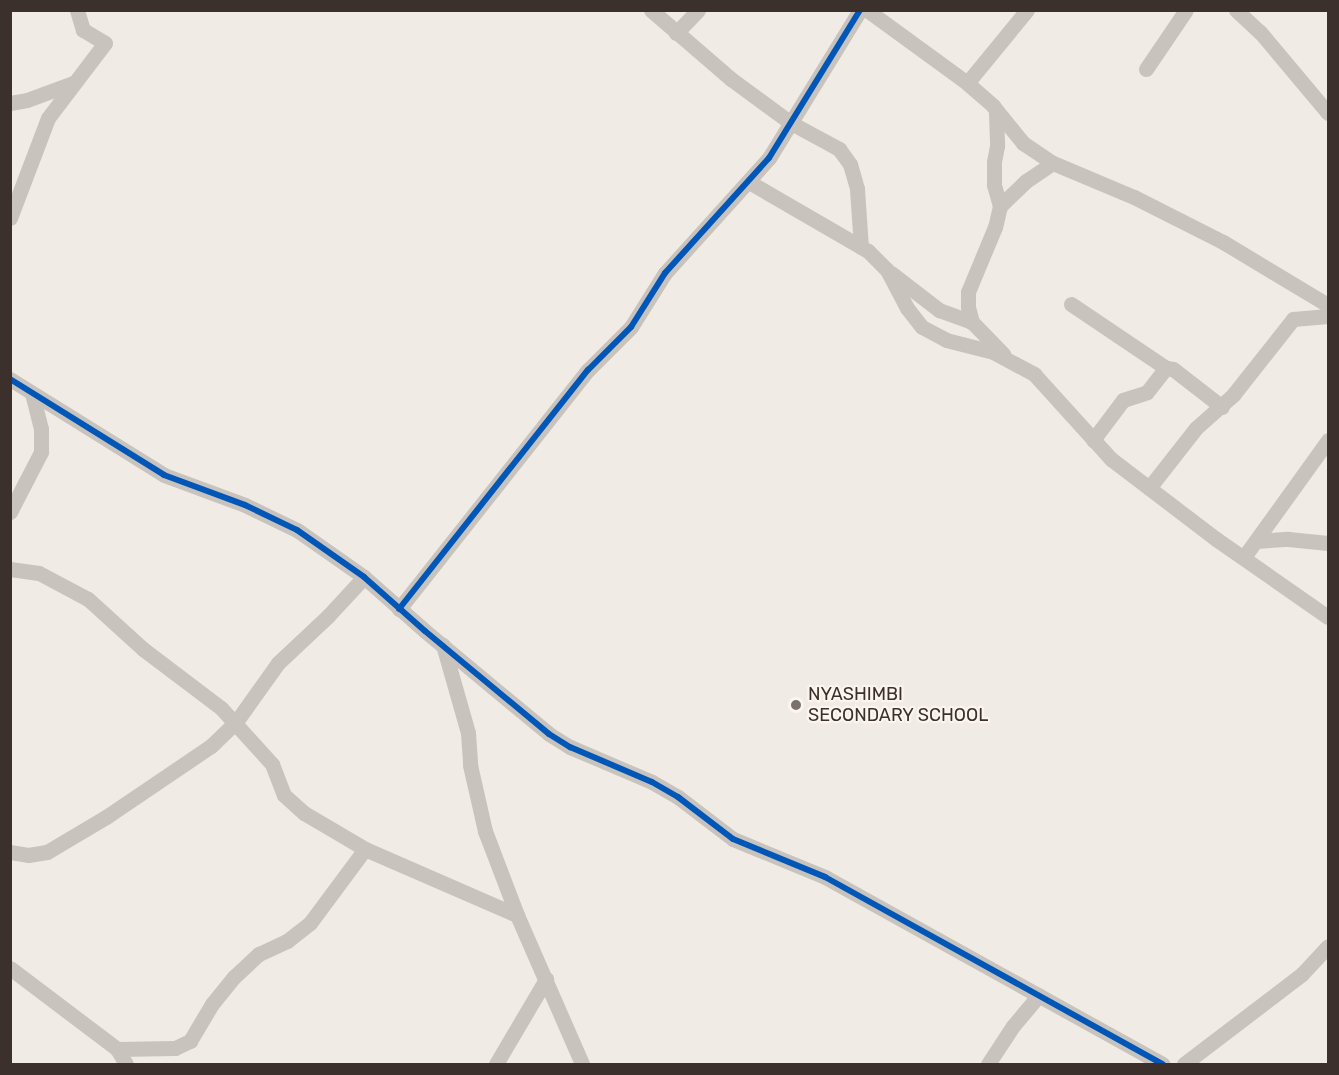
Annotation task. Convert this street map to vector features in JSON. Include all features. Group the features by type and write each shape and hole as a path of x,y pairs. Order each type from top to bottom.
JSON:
{"street":[{"path":"10,218 48,118 105,43 83,30 77,10"},
{"path":"651,10 731,79 791,123 839,149 850,164 857,189 861,247"},
{"path":"676,33 698,10"},
{"path":"399,609 588,370 631,327 664,273 769,158 860,10"},
{"path":"867,10 967,83 993,106 996,113 1029,149 1053,163 1134,197 1223,242 1329,305"},
{"path":"967,83 1027,10"},
{"path":"1146,69 1186,10"},
{"path":"1236,10 1260,32 1329,113"},
{"path":"10,103 27,100 75,83"},
{"path":"972,322 968,307 968,292 995,227 1000,206 994,185 996,113"},
{"path":"1000,206 1032,176 1053,163"},
{"path":"749,182 861,247 879,260 887,270 907,308 922,327 946,340 993,352 1034,374 1111,459 1329,617"},
{"path":"887,270 939,310 972,322 1010,360"},
{"path":"1071,304 1166,368 1173,369 1222,407"},
{"path":"1149,488 1196,428 1222,407 1293,319 1329,316"},
{"path":"1093,440 1123,400 1147,392 1166,368"},
{"path":"10,379 164,475 245,505 290,525 364,577 399,609 549,734 563,743 652,782 678,797 734,839 825,877 1163,1065"},
{"path":"10,512 41,452 41,429 32,393"},
{"path":"1244,557 1309,464 1329,440"},
{"path":"1256,541 1288,539 1329,543"},
{"path":"10,569 39,573 88,599 143,649 236,722 272,764 282,791 304,813 365,849 518,915"},
{"path":"10,852 39,854 58,846 211,746 236,722 278,663 328,616 364,577"},
{"path":"443,645 468,733 477,802 485,831 582,1065"},
{"path":"117,1049 175,1048 190,1041 212,1004 234,977 259,954 287,940 310,923 365,849"},
{"path":"1184,1065 1302,974 1329,946"},
{"path":"10,968 117,1049 126,1065"},
{"path":"496,1065 546,979"},
{"path":"988,1065 1013,1026 1039,995"}],"cycle path":[{"path":"399,609 588,370 631,327 665,273 769,158 860,10"},
{"path":"10,379 164,475 245,505 297,530 364,577 549,734 570,747 652,782 678,797 733,839 825,877 1163,1064"}],"place":[{"name":"NYASHIMBI SECONDARY SCHOOL","path":"796,705"}]}
